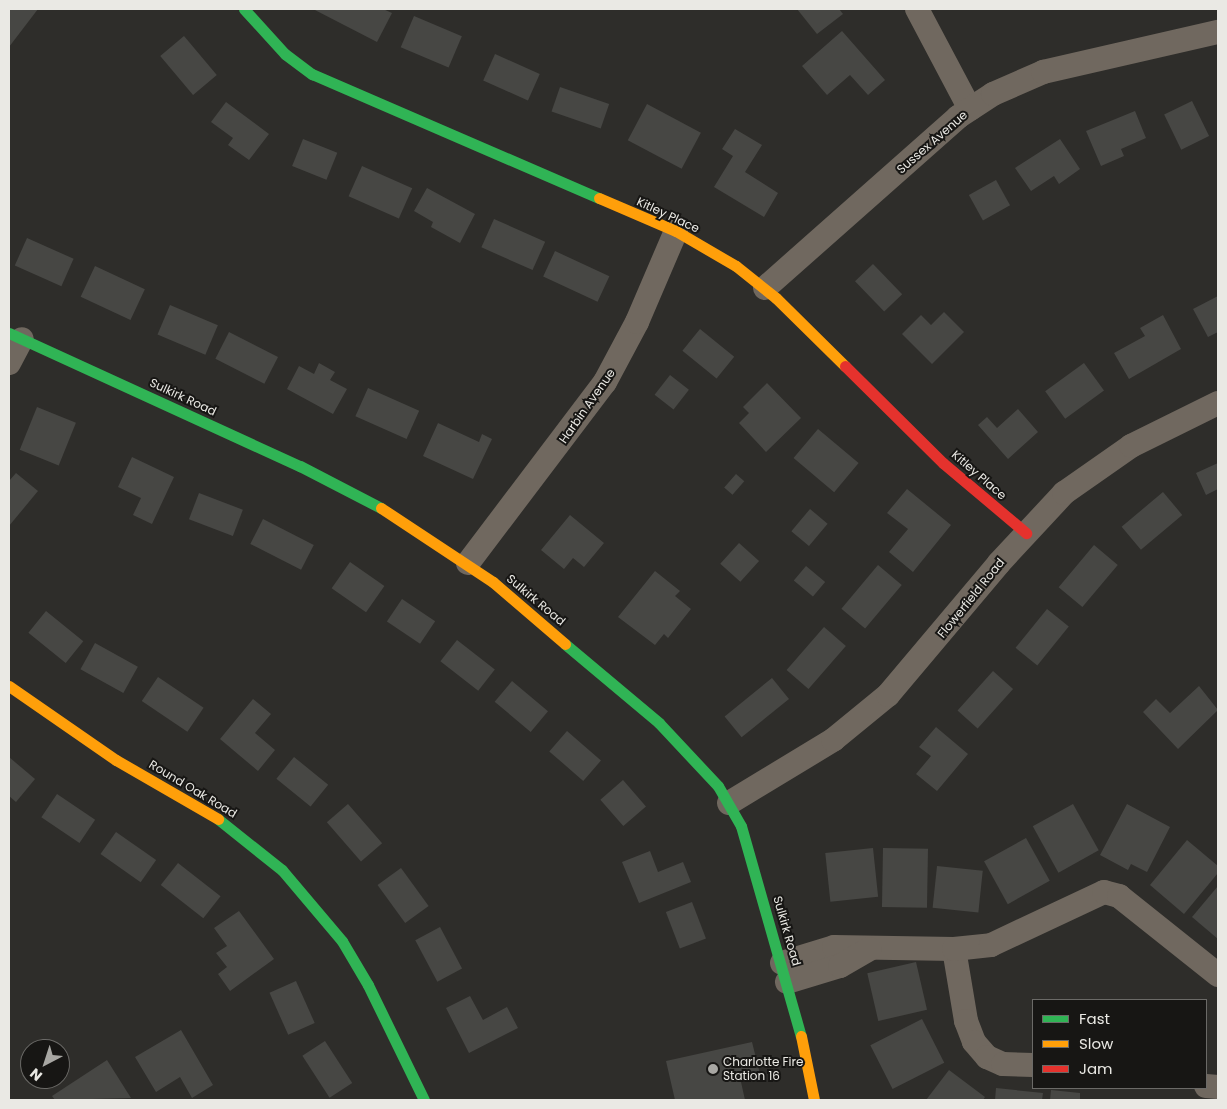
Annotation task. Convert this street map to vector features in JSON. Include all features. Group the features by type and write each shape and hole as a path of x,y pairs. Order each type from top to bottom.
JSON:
{"street":[{"name":"Kitley Place","path":"244,9 285,54 327,82 676,232 736,266 765,288 943,463 1026,533"},
{"path":"917,9 970,109"},
{"name":"Sussex Avenue","path":"765,288 970,109 993,94 1043,72 1218,32"},
{"name":"Harbin Avenue","path":"468,563 605,382 637,322 676,232"},
{"path":"9,363 15,336"},
{"name":"Sulkirk Road","path":"15,336 358,494 468,563 659,724 691,755 729,804 741,826 785,972 814,1100"},
{"name":"Flowerfield Road","path":"729,804 833,740 888,695 1026,533 1087,474 1131,446 1218,403"},
{"name":"Round Oak Road","path":"9,686 116,760 227,824 282,870 342,941 368,985 424,1100"},
{"path":"785,972 840,966 870,949 954,949 991,945 1104,892 1119,896 1218,975"},
{"path":"954,949 966,1021 974,1042 987,1057 1003,1064 1032,1065"}],"building":[{"path":"9,9 38,9 9,47"},
{"path":"313,9 383,9 392,13 377,42"},
{"path":"797,9 839,9 843,14 817,34"},
{"path":"414,16 462,36 449,68 401,47"},
{"path":"842,31 885,80 868,95 850,75 827,95 802,66"},
{"path":"184,36 217,75 193,95 160,56"},
{"path":"495,54 540,74 528,100 483,80"},
{"path":"560,87 609,104 601,129 552,112"},
{"path":"1192,101 1209,136 1181,150 1164,115"},
{"path":"226,102 269,134 249,160 228,145 233,138 211,122"},
{"path":"647,104 701,133 682,169 628,140"},
{"path":"1135,111 1146,138 1121,149 1124,156 1101,166 1086,131"},
{"path":"735,129 762,145 745,172 778,193 764,217 714,187 733,156 722,149"},
{"path":"303,139 337,153 326,180 292,166"},
{"path":"1060,139 1080,169 1059,184 1054,176 1031,191 1015,168"},
{"path":"362,166 412,188 399,219 349,196"},
{"path":"996,180 1010,205 983,220 969,195"},
{"path":"427,188 475,214 460,243 431,227 433,222 414,211"},
{"path":"494,219 545,242 533,270 481,247"},
{"path":"27,238 74,259 61,286 15,265"},
{"path":"555,251 609,276 598,302 543,276"},
{"path":"873,264 902,294 884,312 855,281"},
{"path":"95,266 145,289 130,320 81,297"},
{"path":"1218,296 1218,332 1208,337 1193,309"},
{"path":"170,305 218,325 205,355 157,334"},
{"path":"944,312 964,332 932,364 902,334 921,315 931,325"},
{"path":"1163,315 1181,349 1129,379 1114,353 1145,336 1140,328"},
{"path":"700,329 734,357 717,378 682,351"},
{"path":"229,332 278,357 264,384 215,359"},
{"path":"319,363 335,372 330,380 347,389 333,414 287,389 299,366 314,374"},
{"path":"1084,363 1104,391 1065,419 1045,391"},
{"path":"670,375 689,390 674,409 655,395"},
{"path":"767,383 801,418 766,452 739,423 749,413 743,407"},
{"path":"368,388 419,411 407,439 355,416"},
{"path":"37,407 76,423 59,465 20,450"},
{"path":"1018,409 1038,432 1008,459 978,425 987,417 997,428"},
{"path":"438,423 479,442 482,434 492,439 473,479 423,456"},
{"path":"818,429 859,463 834,492 794,458"},
{"path":"132,457 174,477 152,524 133,515 141,498 118,487"},
{"path":"1218,463 1218,489 1206,495 1196,473"},
{"path":"16,473 38,491 9,526 9,481"},
{"path":"736,474 744,481 732,495 724,488"},
{"path":"907,489 951,525 913,572 889,552 908,529 887,513"},
{"path":"1163,492 1182,515 1141,550 1122,527"},
{"path":"199,493 243,510 233,536 189,519"},
{"path":"810,509 828,524 809,546 791,531"},
{"path":"570,515 604,543 584,567 573,558 564,569 541,550"},
{"path":"263,519 314,545 301,570 250,544"},
{"path":"739,543 759,561 740,582 720,564"},
{"path":"1094,545 1118,565 1082,607 1059,587"},
{"path":"350,562 384,586 366,612 332,588"},
{"path":"878,565 902,585 865,629 841,609"},
{"path":"806,566 825,582 813,597 794,581"},
{"path":"655,571 680,591 675,596 691,609 668,638 664,634 655,645 618,617"},
{"path":"402,599 435,621 420,644 387,621"},
{"path":"1047,609 1069,627 1037,665 1016,648"},
{"path":"46,611 83,641 66,663 28,633"},
{"path":"824,627 846,646 808,689 787,670"},
{"path":"457,640 495,670 478,691 440,661"},
{"path":"95,643 138,667 123,693 80,669"},
{"path":"993,671 1013,689 978,728 958,710"},
{"path":"158,677 204,708 187,732 142,701"},
{"path":"772,678 789,699 742,737 725,716"},
{"path":"512,681 548,711 531,732 495,702"},
{"path":"1199,686 1218,710 1178,749 1143,712 1156,699 1170,713"},
{"path":"253,699 271,714 255,733 275,750 258,771 220,739"},
{"path":"936,727 968,754 937,791 916,774 931,756 919,747"},
{"path":"567,731 601,761 583,781 549,751"},
{"path":"9,757 35,779 16,802 9,796"},
{"path":"294,757 328,785 311,806 276,779"},
{"path":"623,780 646,806 623,826 600,800"},
{"path":"57,794 95,820 79,843 41,817"},
{"path":"348,804 382,843 361,862 327,822"},
{"path":"1073,804 1099,850 1058,873 1033,826"},
{"path":"1127,804 1170,827 1147,872 1131,864 1128,870 1100,855"},
{"path":"116,832 156,860 141,882 101,854"},
{"path":"1026,838 1050,881 1008,904 984,861"},
{"path":"1187,840 1218,866 1218,873 1184,914 1150,885"},
{"path":"873,848 878,897 830,902 825,853"},
{"path":"883,848 928,849 927,908 882,907"},
{"path":"650,851 658,872 683,862 691,882 639,903 622,862"},
{"path":"178,863 221,896 203,918 161,885"},
{"path":"937,866 983,871 978,913 933,908"},
{"path":"401,868 429,906 405,923 378,885"},
{"path":"1218,886 1218,939 1192,917"},
{"path":"692,902 706,938 680,948 666,912"},
{"path":"239,911 274,959 230,991 218,974 227,967 216,953 227,946 214,928"},
{"path":"440,927 462,968 437,982 415,940"},
{"path":"916,962 927,1010 878,1021 867,973"},
{"path":"296,981 315,1023 288,1035 270,993"},
{"path":"470,996 483,1020 507,1007 518,1028 469,1053 446,1008"},
{"path":"922,1019 944,1063 893,1089 870,1045"},
{"path":"181,1030 213,1085 192,1098 180,1077 156,1092 135,1057"},
{"path":"325,1041 352,1083 330,1098 302,1056"},
{"name":"Charlotte Fire Station 16","path":"752,1042 761,1078 741,1082 745,1100 675,1100 666,1061"},
{"path":"107,1060 131,1098 55,1100 52,1096 63,1089 70,1089 70,1084"},
{"path":"949,1070 985,1097 983,1100 926,1100"},
{"path":"996,1088 1043,1093 1042,1100 995,1100"},
{"path":"1051,1090 1080,1093 1080,1100 1050,1100"}],"traffic: fast":[{"path":"244,9 285,54 312,74 599,198"},
{"path":"9,333 300,466 381,508"},
{"path":"565,644 659,723 718,786 741,826 801,1036"},
{"path":"218,819 282,870 342,941 368,985 424,1100"}],"traffic: slow":[{"path":"599,198 676,231 736,266 776,298 845,366"},
{"path":"381,508 493,582 565,644"},
{"path":"9,686 116,760 218,819"},
{"path":"801,1036 814,1100"}],"traffic: jam":[{"path":"845,366 943,463 1026,533"}],"place":[{"name":"Charlotte Fire Station 16","path":"713,1069"}]}
